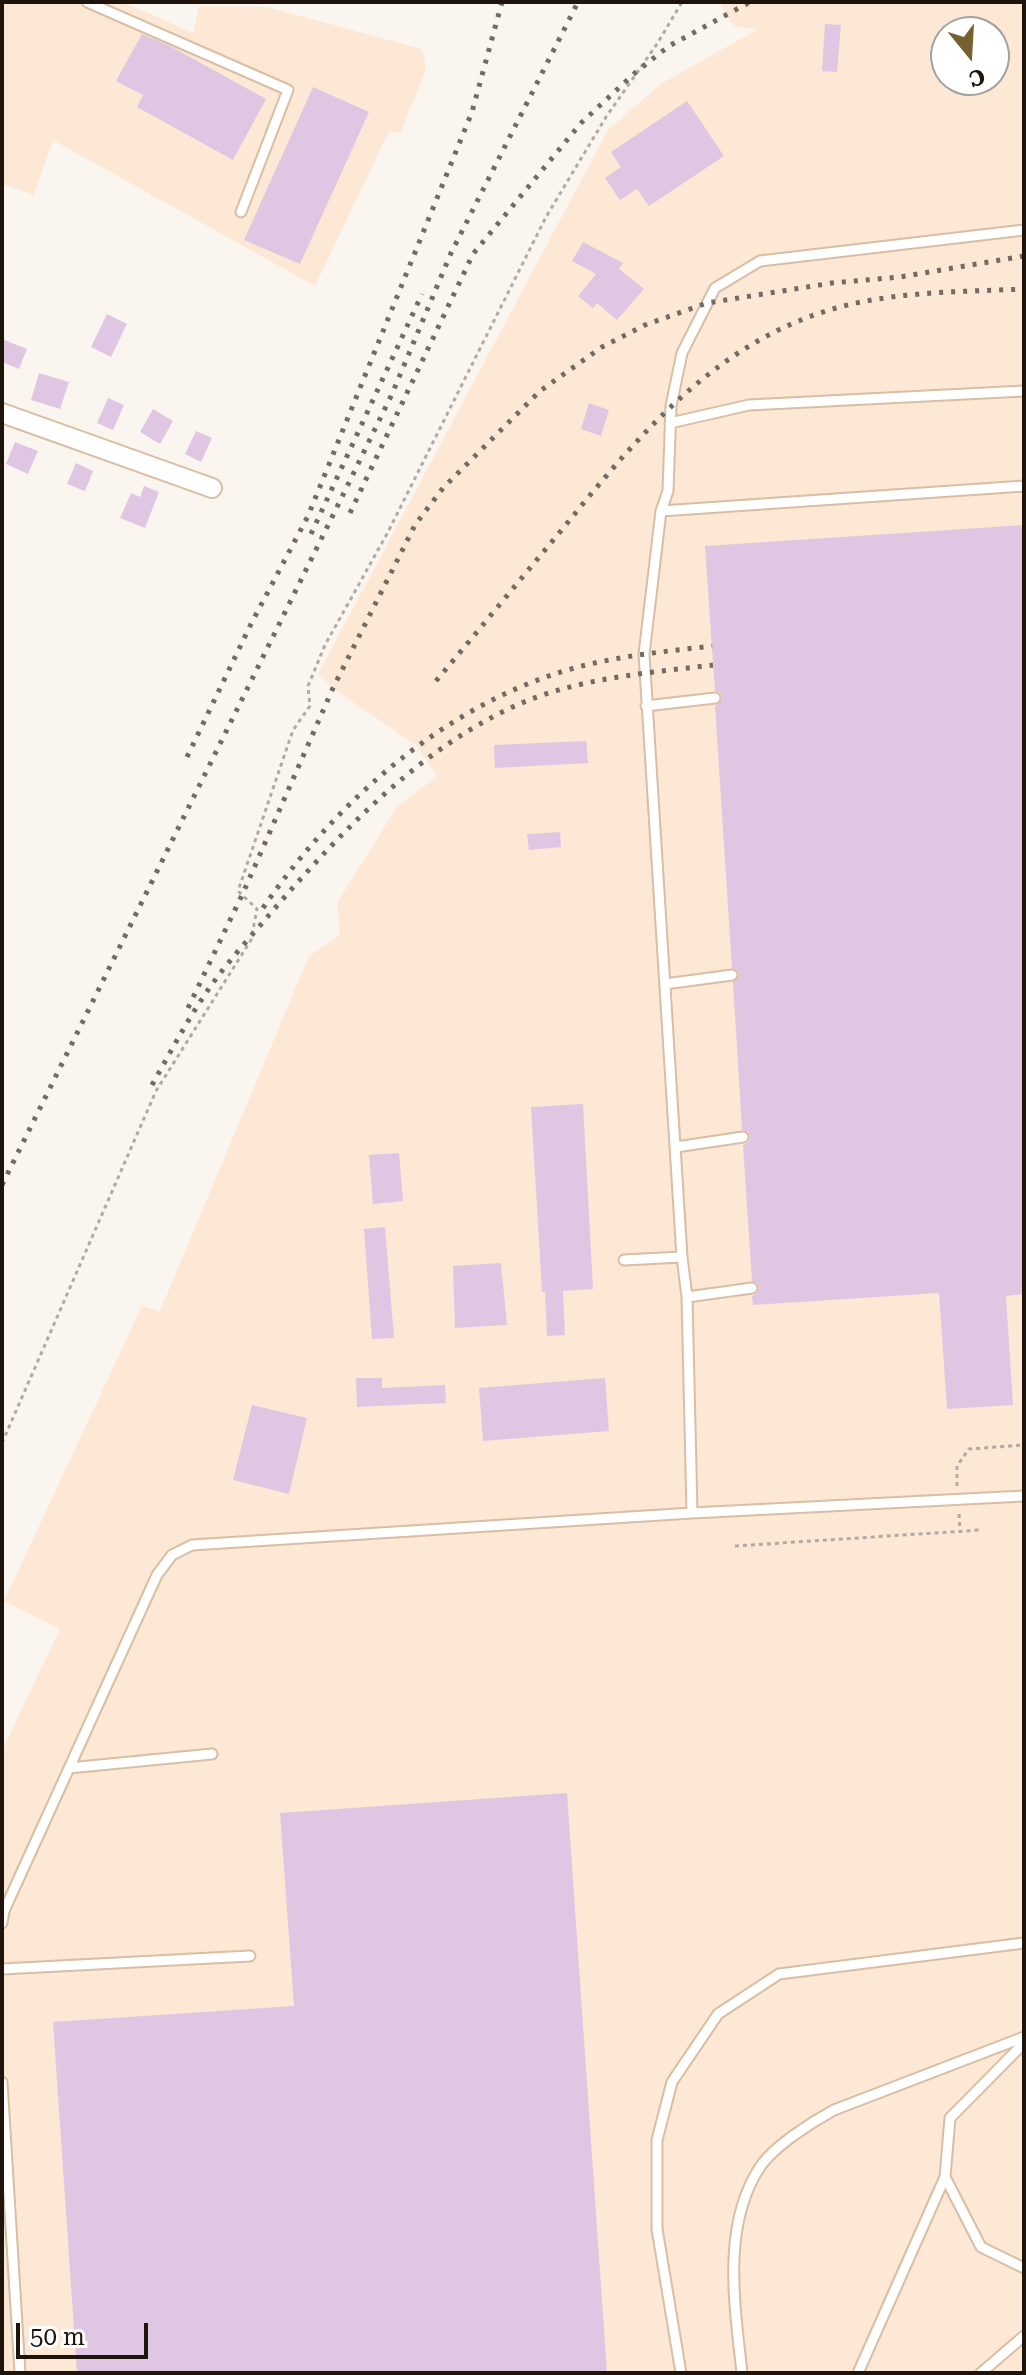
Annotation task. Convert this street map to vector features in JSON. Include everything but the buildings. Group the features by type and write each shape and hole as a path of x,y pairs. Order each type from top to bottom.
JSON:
{"street":[{"path":"2,413 212,488"}],"lane":[{"path":"87,2 288,90 241,212"},
{"path":"692,1513 687,1297 644,654 661,511 668,491 670,423 682,353 715,288 760,261 1024,230"},
{"path":"670,423 749,405 1024,391"},
{"path":"661,511 1024,486"},
{"path":"646,706 715,698"},
{"path":"665,984 732,975"},
{"path":"676,1147 743,1137"},
{"path":"624,1260 682,1257"},
{"path":"687,1297 752,1288"},
{"path":"2,1923 4,1911 157,1575 172,1555 192,1545 692,1513 1024,1496"},
{"path":"69,1768 212,1754"},
{"path":"681,2373 657,2229 657,2140 672,2082 718,2014 779,1974 1024,1943"},
{"path":"2,1969 250,1956"},
{"path":"742,2373 734,2252 742,2200 761,2164 807,2125 834,2110 1024,2037"},
{"path":"858,2373 945,2177 950,2118 1024,2043"},
{"path":"2,2082 20,2373"},
{"path":"945,2177 981,2247 1024,2268"},
{"path":"981,2373 1024,2336"}],"path":[{"path":"2,1443 156,1091 251,940 257,909 238,891 293,730 310,706 308,686 325,645 388,532 566,181 682,2"},
{"path":"960,1531 957,1466 969,1449 1024,1445"},
{"path":"735,1546 980,1530"}],"shaded area":[{"path":"2,2 123,2 193,33 199,6 267,7 422,49 426,70 400,133 389,131 315,286 53,140 34,195 2,184"},
{"path":"719,2 1024,2 1024,2373 2,2373 2,1751 60,1629 4,1601 142,1306 160,1311 309,956 340,935 337,903 397,807 437,776 418,747 333,688 318,674 608,130 662,83 757,30 734,26"}],"railway":[{"path":"187,757 251,624 308,516 472,112 502,2"},
{"path":"2,1185 340,501 392,394 451,253 578,2"},
{"path":"350,513 473,254 581,123 636,72 669,46 750,2"},
{"path":"188,1008 243,893 333,688 415,525 443,488 540,391 602,347 645,325 707,303 832,283 900,277 1024,256"},
{"path":"436,681 616,464 677,401 745,348 784,327 850,304 924,294 1024,289"},
{"path":"311,534 422,294"},
{"path":"263,908 293,867 363,791 403,757 490,701 537,680 586,665 712,646"},
{"path":"152,1085 197,1007 235,954 352,825 382,796 446,745 517,705 564,688 638,674 713,665"}]}
